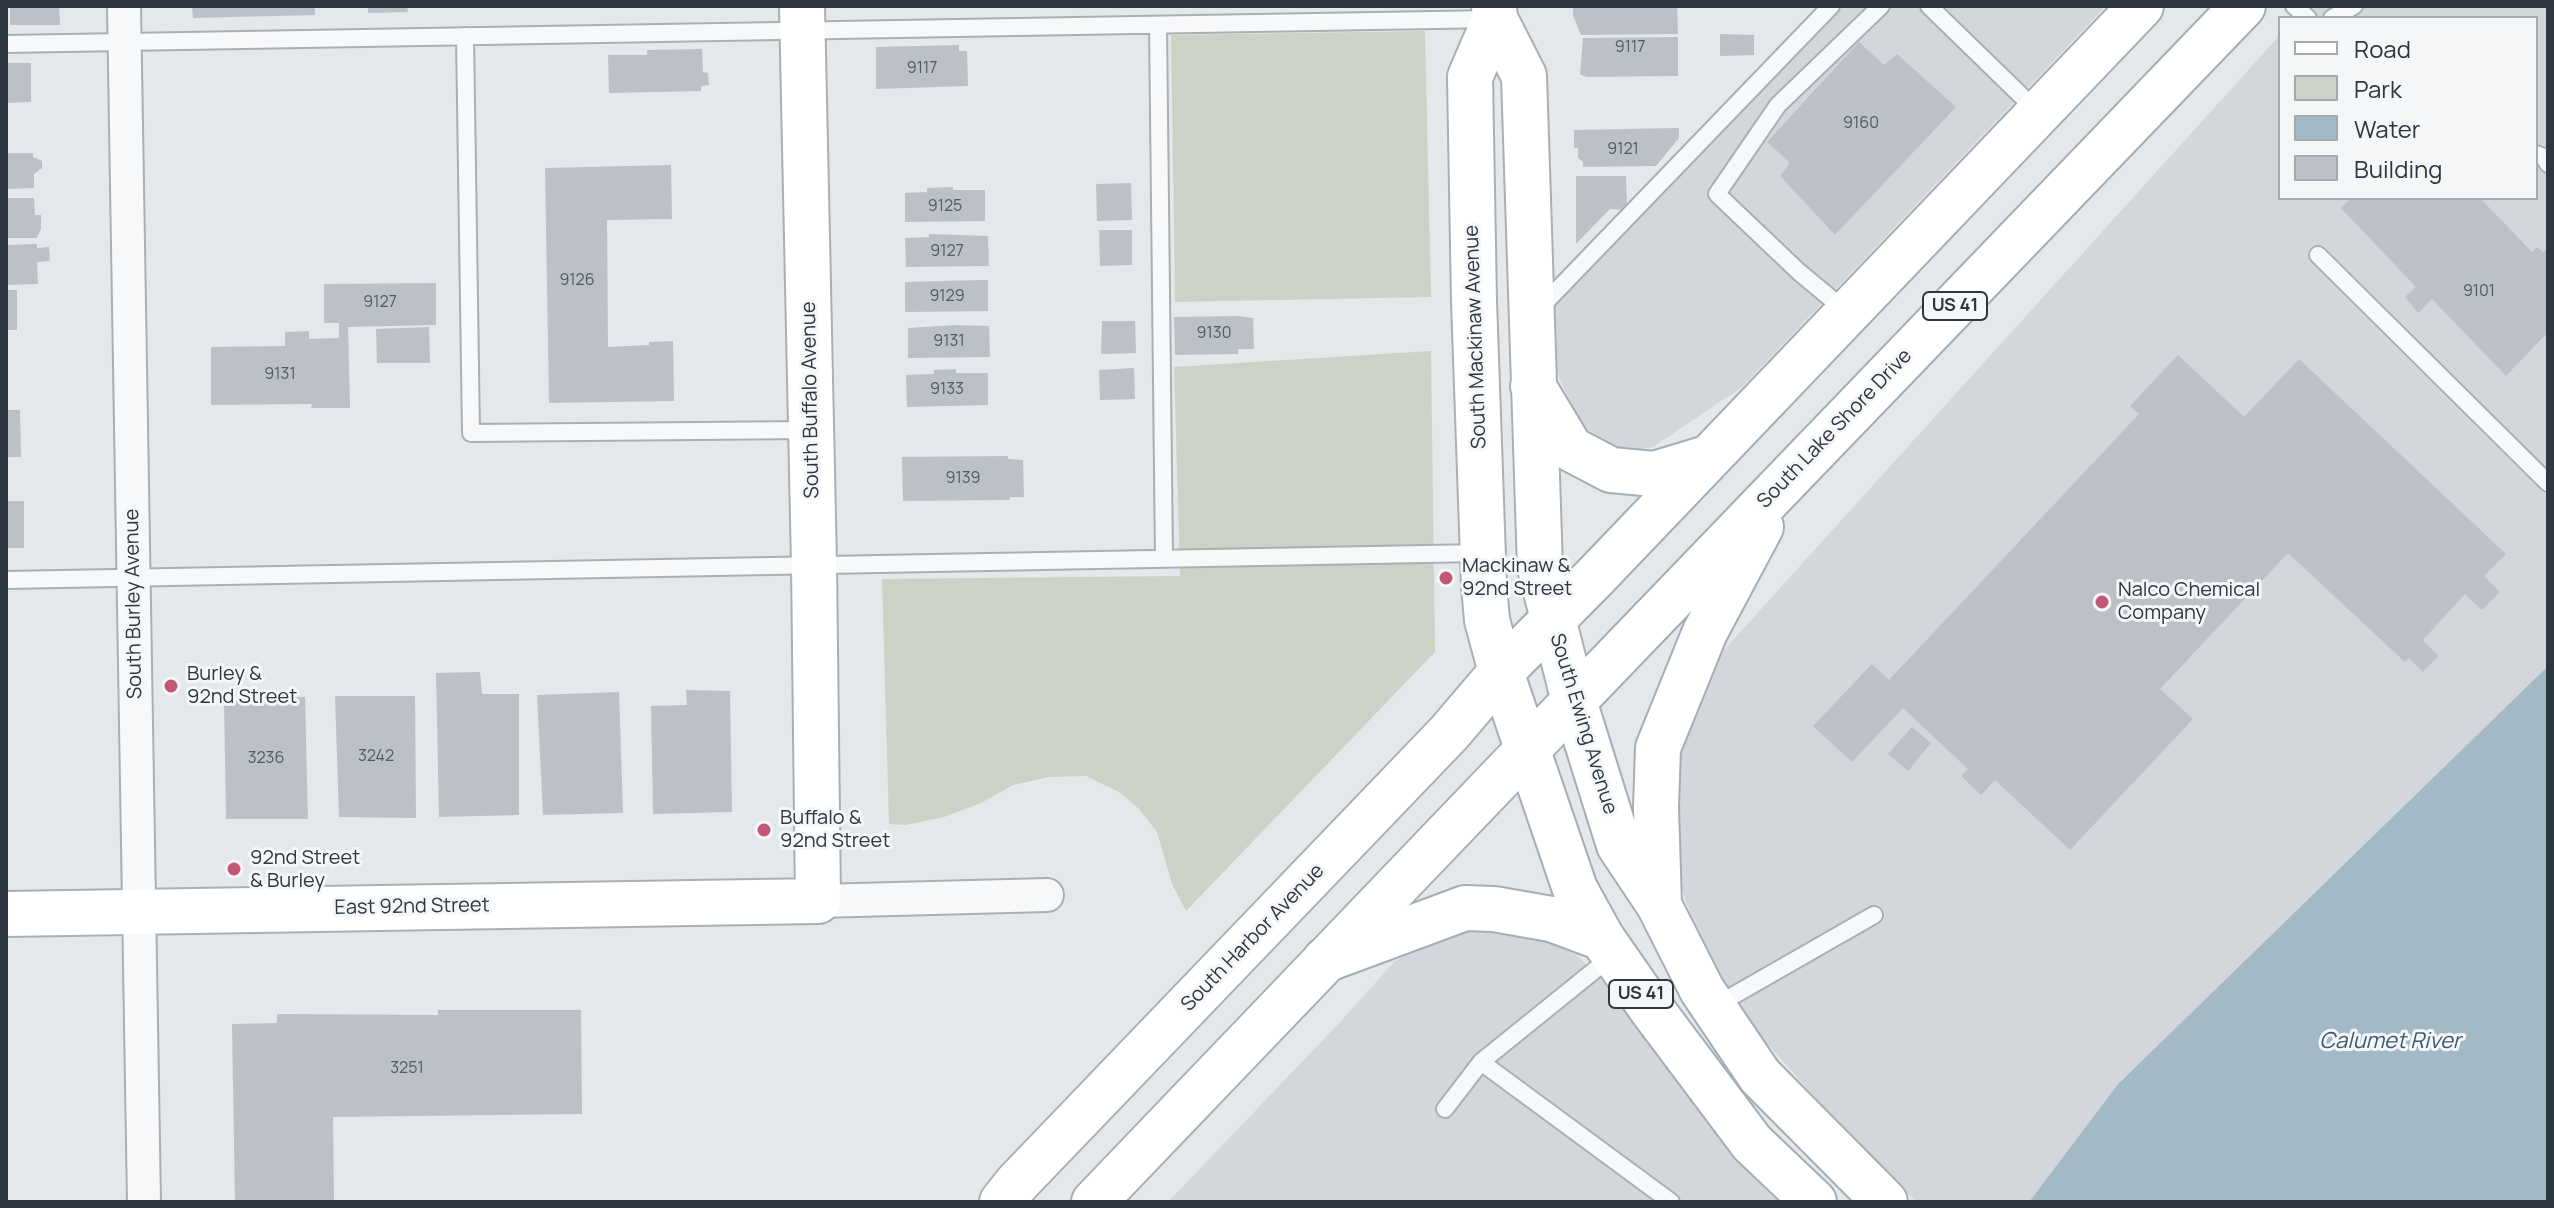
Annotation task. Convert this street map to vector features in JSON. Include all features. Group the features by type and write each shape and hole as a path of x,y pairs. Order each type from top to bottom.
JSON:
{"main road":[{"path":"1501,672 2141,6"},
{"name":"South Lake Shore Drive","path":"1528,749 2243,6"},
{"name":"South Ewing Avenue","path":"1494,13 1524,76 1540,568 1574,701 1619,845 1659,905 1702,990 1760,1076 1885,1202"},
{"name":"South Mackinaw Avenue","path":"1494,13 1470,77 1474,301 1487,620 1501,672"},
{"name":"South Buffalo Avenue","path":"802,18 818,901"},
{"path":"1533,386 1571,449 1611,470 1654,474 1709,457"},
{"path":"1659,905 1658,748 1705,632 1786,480"},
{"name":"US 41","path":"1501,672 1575,889 1608,946 1752,1143 1814,1202"},
{"name":"South Harbor Avenue","path":"1002,1202 1028,1171 1449,733 1501,672"},
{"path":"1094,1202 1528,749"},
{"name":"East 92nd Street","path":"6,914 818,901"},
{"path":"1325,960 1465,908 1494,909 1551,919 1608,946"}],"street":[{"name":"South Burley Avenue","path":"124,6 144,1202"},
{"name":"East 92nd Street","path":"818,901 1047,895"}],"lane":[{"path":"1531,317 1831,6"},
{"path":"1848,312 1799,272 1717,194 1778,105 1881,6"},
{"path":"1929,6 2039,113"},
{"path":"2336,16 2354,6"},
{"path":"6,44 465,36 802,18 1158,25 1494,13"},
{"path":"1158,25 1164,558"},
{"path":"465,36 471,433 811,430"},
{"path":"2318,255 2548,483"},
{"path":"6,580 1484,553"},
{"path":"1713,1006 1874,915"},
{"path":"1445,1109 1481,1062 1608,946"},
{"path":"1481,1062 1671,1202"}],"shaded area":[{"path":"1831,6 2106,6 1742,387 1653,447 1621,453 1595,439 1577,415 1560,380 1550,339 1554,294"},
{"path":"2306,6 2548,6 2548,666 2118,1084 2029,1202 1916,1202 1817,1100 1759,1034 1711,962 1684,897 1670,835 1672,767 1698,690 1724,650 2278,37 2278,200 2538,200 2538,16 2297,16"},
{"path":"1471,930 1507,930 1548,942 1577,955 1635,1016 1794,1202 1168,1202 1394,962 1423,944"}],"green space":[{"path":"1425,31 1431,297 1175,302 1171,35"},
{"path":"1431,351 1435,652 1186,911 1172,884 1157,832 1139,809 1119,792 1086,776 1049,777 1013,785 981,803 944,817 906,825 889,824 882,579 1180,576 1174,367"}],"water":[{"name":"Calumet River","path":"2548,666 2548,1202 2029,1202 2118,1084"}],"building":[{"path":"10,6 59,6 60,25 10,25"},
{"path":"192,6 315,6 315,15 193,18"},
{"path":"368,6 407,6 408,12 368,13"},
{"path":"1573,6 1677,6 1678,34 1581,35"},
{"path":"1720,34 1754,35 1754,55 1720,56"},
{"path":"1678,37 1678,76 1586,77 1580,74 1583,38"},
{"path":"1859,42 1884,65 1897,54 1956,107 1835,235 1780,176 1790,163 1767,142"},
{"path":"959,45 959,51 967,51 968,86 876,89 876,47"},
{"path":"702,49 703,72 708,73 709,85 701,86 701,91 609,93 608,55 647,55 647,50"},
{"path":"6,63 31,63 31,102 6,103"},
{"path":"1679,128 1679,138 1656,166 1583,167 1583,162 1578,158 1578,148 1574,148 1574,130"},
{"path":"6,153 33,153 33,157 42,161 42,168 34,174 34,188 6,189"},
{"path":"671,165 672,219 607,220 608,347 673,341 674,401 549,403 545,168"},
{"path":"1576,176 1626,176 1627,210 1610,209 1576,244"},
{"path":"1131,183 1132,220 1097,221 1096,184"},
{"path":"953,187 953,190 985,190 985,221 905,222 905,193"},
{"path":"6,198 34,198 35,215 41,215 37,238 6,238"},
{"path":"2349,200 2482,200 2532,252 2537,247 2543,252 2548,249 2548,332 2506,376 2432,299 2418,313 2405,297 2416,287 2341,208"},
{"path":"1099,230 1132,230 1132,265 1100,266"},
{"path":"929,234 988,236 989,266 906,267 905,238 929,237"},
{"path":"37,244 37,248 49,247 50,261 37,262 38,284 6,285 6,245"},
{"path":"988,280 988,311 905,312 905,282"},
{"path":"436,283 436,325 348,327 350,408 311,408 312,404 211,405 211,347 285,346 285,332 309,331 309,339 339,338 339,323 324,323 324,284"},
{"path":"6,290 17,290 17,330 6,330"},
{"path":"1174,317 1253,318 1254,349 1238,349 1238,354 1175,355"},
{"path":"1102,321 1135,321 1136,353 1101,354"},
{"path":"989,326 990,357 908,358 908,328"},
{"path":"429,327 430,363 377,363 376,329"},
{"name":"Nalco Chemical Company","path":"2178,355 2244,417 2299,359 2506,554 2484,576 2500,592 2482,610 2465,594 2423,640 2439,656 2423,672 2409,658 2405,662 2288,553 2160,689 2193,719 2070,850 1995,780 1981,795 1961,776 1968,769 1903,708 1852,762 1813,726 1872,664 1889,680 2139,414 2130,406"},
{"path":"1134,368 1135,399 1100,400 1099,370"},
{"path":"956,369 956,373 988,373 988,405 907,407 906,375"},
{"path":"6,410 20,410 21,457 6,457"},
{"path":"1008,456 1008,459 1023,460 1024,497 1010,497 1010,500 903,501 902,457"},
{"path":"6,501 24,501 24,548 6,548"},
{"path":"480,672 482,694 519,694 519,815 439,817 436,673"},
{"path":"686,690 730,691 732,812 653,814 651,706 687,705"},
{"path":"619,692 623,813 543,815 537,695"},
{"path":"335,696 415,696 416,818 339,817"},
{"path":"305,697 308,819 226,819 224,699"},
{"path":"1912,727 1931,743 1908,771 1888,754"},
{"path":"438,1010 581,1010 582,1114 333,1117 334,1202 235,1202 232,1024 277,1023 277,1014 438,1015"}],"place":[{"name":"Mackinaw & 92nd Street","path":"1446,578"},
{"name":"Nalco Chemical Company","path":"2102,602"},
{"name":"Burley & 92nd Street","path":"171,686"},
{"name":"Buffalo & 92nd Street","path":"764,830"},
{"name":"92nd Street & Burley","path":"234,869"}]}
